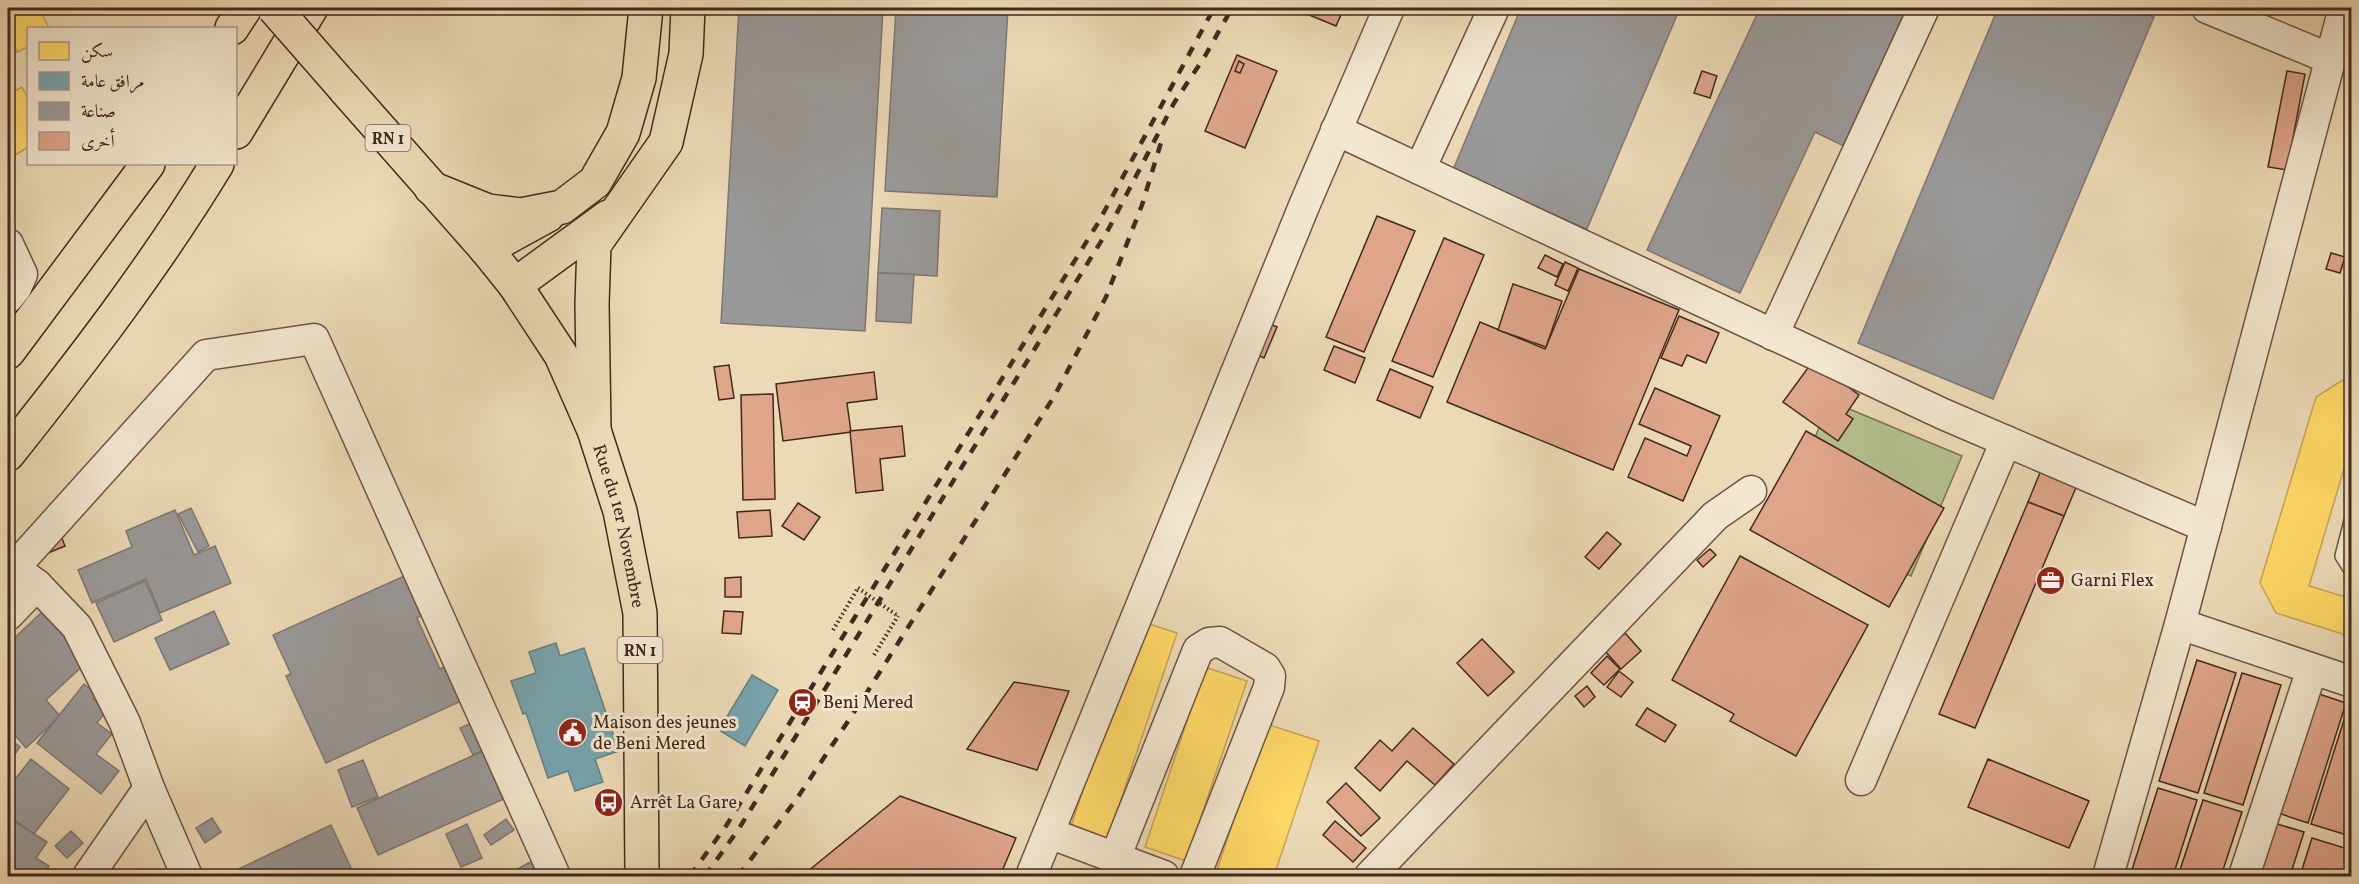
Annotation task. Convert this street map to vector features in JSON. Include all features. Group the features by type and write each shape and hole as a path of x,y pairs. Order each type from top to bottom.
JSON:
{"main road":[{"path":"233,27 245,8"},
{"name":"RN 1","path":"274,8 515,285 561,355 594,430"},
{"path":"237,130 311,8"},
{"path":"486,249 562,207 595,182 623,133 639,78 646,8"},
{"name":"RN 1","path":"594,430 592,304 594,245 666,142 686,54 688,8"},
{"path":"8,352 147,165"},
{"path":"8,454 84,358 185,215 216,165"},
{"path":"431,188 488,210 521,215 562,207"},
{"path":"515,285 620,207"},
{"name":"Rue du 1er Novembre","path":"594,430 620,511 640,613 642,876"}],"street":[{"path":"1041,874 1049,833 1336,130 1389,8"},
{"path":"1420,169 1494,8"},
{"path":"1773,334 1924,8"},
{"path":"2206,8 2331,59"},
{"path":"2108,876 2180,624 2344,8"},
{"path":"1336,130 1943,414 2206,527"},
{"path":"8,244 22,274 16,288 8,298"},
{"path":"8,615 19,571 206,355 314,339 555,876"},
{"path":"1861,780 2006,441"},
{"path":"1370,876 1715,516 1751,491"},
{"path":"19,571 77,627 125,723 149,788 187,876"},
{"path":"2180,624 2352,682"},
{"path":"1115,858 1198,650 1209,643 1220,642 1265,668 1270,676 1269,687 1195,876"},
{"path":"2244,876 2312,669"},
{"path":"88,876 149,788"},
{"path":"1049,833 1164,876"}],"lane":[{"path":"2352,521 2343,556 2352,570"}],"path":[{"path":"832,630 858,588 898,616 874,655"}],"green space":[{"path":"1830,401 1962,456 1911,576 1780,522"}],"building: سكن":[{"path":"15,8 39,8 48,27 27,27 27,47 17,52 8,30 8,11"},
{"path":"22,87 27,97 27,148 14,156 8,146 8,95"},
{"path":"2352,374 2352,442 2309,586 2352,599 2352,637 2276,613 2260,583 2316,397"},
{"path":"1140,621 1177,633 1104,850 1067,838"},
{"path":"1205,667 1247,681 1186,861 1145,847"},
{"path":"1266,724 1319,741 1274,876 1215,876"}],"building: مرافق عامة":[{"name":"Maison des jeunes de Beni Mered","path":"556,643 560,656 584,648 619,751 595,759 603,782 575,791 568,771 548,778 526,713 523,714 511,681 536,673 529,652"},
{"path":"752,675 778,690 745,746 719,730"}],"building: صناعة":[{"path":"739,8 883,8 865,331 721,323"},
{"path":"896,8 1008,8 997,197 885,191"},
{"path":"1521,8 1680,8 1587,229 1452,172"},
{"path":"1760,8 1919,8 1852,150 1815,132 1740,293 1647,250"},
{"path":"1998,8 2131,8 2154,17 1993,399 1858,343"},
{"path":"882,208 940,211 937,276 878,273"},
{"path":"878,273 914,274 911,323 876,321"},
{"path":"191,508 209,546 198,552 178,514"},
{"path":"175,510 194,555 215,546 231,583 160,613 146,579 92,603 78,570 132,547 126,531"},
{"path":"411,573 429,612 417,618 440,669 454,662 470,697 326,763 286,676 291,674 273,635"},
{"path":"145,581 162,620 114,642 96,603"},
{"path":"43,611 89,660 46,700 60,716 26,748 8,727 8,644"},
{"path":"214,611 229,644 170,670 155,638"},
{"path":"84,684 97,694 93,699 107,710 97,723 112,734 96,754 119,771 101,794 37,743"},
{"path":"478,720 491,747 473,755 460,728"},
{"path":"8,737 20,747 8,764"},
{"path":"494,746 515,794 378,855 357,808"},
{"path":"31,759 69,789 33,835 8,814 8,788"},
{"path":"363,760 378,797 352,807 338,770"},
{"path":"8,817 47,842 36,858 49,866 43,876 8,876"},
{"path":"212,818 221,832 205,843 196,828"},
{"path":"506,819 514,830 491,845 484,835"},
{"path":"467,824 482,858 461,867 446,834"},
{"path":"331,825 352,870 338,876 224,876"},
{"path":"71,831 83,843 67,858 55,846"},
{"path":"542,856 553,876 504,876"}],"building: أخرى":[{"path":"1291,8 1310,8 1307,14"},
{"path":"1310,8 1344,8 1336,26 1307,14"},
{"path":"1237,55 1277,71 1245,148 1205,131"},
{"path":"1239,61 1244,64 1240,73 1235,71"},
{"path":"1702,71 1717,76 1710,98 1694,93"},
{"path":"2287,71 2305,74 2287,170 2268,167"},
{"path":"1377,216 1415,231 1364,352 1326,337"},
{"path":"1444,238 1484,255 1433,377 1392,361"},
{"path":"2331,253 2345,257 2340,273 2326,269"},
{"path":"1545,255 1563,264 1557,277 1538,268"},
{"path":"1565,262 1578,268 1568,291 1555,285"},
{"path":"1579,269 1679,310 1613,470 1447,402 1480,322 1545,349"},
{"path":"1513,284 1562,301 1546,347 1498,330"},
{"path":"1679,316 1719,333 1706,363 1687,355 1682,366 1661,358"},
{"path":"1268,323 1277,327 1264,358 1255,354"},
{"path":"1334,346 1365,358 1355,383 1324,370"},
{"path":"1813,361 1859,395 1846,414 1853,419 1838,441 1783,402"},
{"path":"729,365 734,398 719,400 714,367"},
{"path":"1390,369 1433,387 1420,418 1377,400"},
{"path":"874,372 877,399 847,403 851,432 783,441 776,384"},
{"path":"1655,388 1720,416 1683,501 1628,477 1645,438 1687,456 1691,446 1639,424"},
{"path":"773,394 775,499 743,500 741,395"},
{"path":"902,426 905,456 880,459 883,490 856,493 850,431"},
{"path":"1806,431 1944,508 1889,607 1750,530"},
{"path":"2044,463 2080,478 2064,516 2028,502"},
{"path":"2028,502 2064,516 1975,728 1939,714"},
{"path":"798,503 820,517 804,540 782,526"},
{"path":"770,510 772,536 739,538 737,512"},
{"path":"57,526 65,546 43,555"},
{"path":"1607,532 1621,544 1599,569 1585,557"},
{"path":"1710,549 1716,555 1703,567 1697,560"},
{"path":"1740,556 1868,625 1796,756 1730,721 1734,714 1672,680"},
{"path":"741,577 741,597 725,597 725,578"},
{"path":"724,611 743,612 741,634 722,633"},
{"path":"1625,633 1641,651 1621,669 1605,651"},
{"path":"1482,639 1514,672 1488,696 1457,663"},
{"path":"1607,656 1620,669 1604,685 1591,673"},
{"path":"2197,660 2236,673 2198,793 2159,781"},
{"path":"1619,671 1633,682 1621,697 1607,687"},
{"path":"2242,673 2281,685 2243,805 2204,793"},
{"path":"1014,682 1069,691 1037,770 967,749"},
{"path":"1587,686 1595,697 1584,707 1575,696"},
{"path":"2307,690 2346,703 2308,823 2269,810"},
{"path":"2349,704 2352,704 2350,836 2311,824"},
{"path":"1647,708 1676,725 1665,742 1636,725"},
{"path":"1413,728 1454,764 1435,785 1407,761 1380,791 1355,768 1380,740 1392,751"},
{"path":"1988,759 2089,801 2069,848 1968,807"},
{"path":"1346,783 1380,818 1361,836 1327,802"},
{"path":"2158,788 2197,800 2173,876 2130,876"},
{"path":"900,796 1016,838 1000,876 802,876"},
{"path":"2203,800 2242,812 2221,876 2178,876"},
{"path":"2264,820 2304,832 2290,876 2246,876"},
{"path":"1335,821 1366,848 1353,862 1323,835"},
{"path":"2312,838 2351,850 2343,876 2300,876"}],"railway":[{"path":"690,876 726,826 1098,223 1214,8"},
{"path":"705,876 738,830 1108,230 1174,103 1205,56 1232,8"},
{"path":"738,876 796,800 864,697 1055,395 1106,297 1142,205 1163,136"}],"place":[{"name":"Garni Flex","path":"2050,580"},
{"name":"Beni Mered","path":"802,702"},
{"name":"Maison des jeunes de Beni Mered","path":"572,732"},
{"name":"Arrêt La Gare","path":"609,802"}]}
